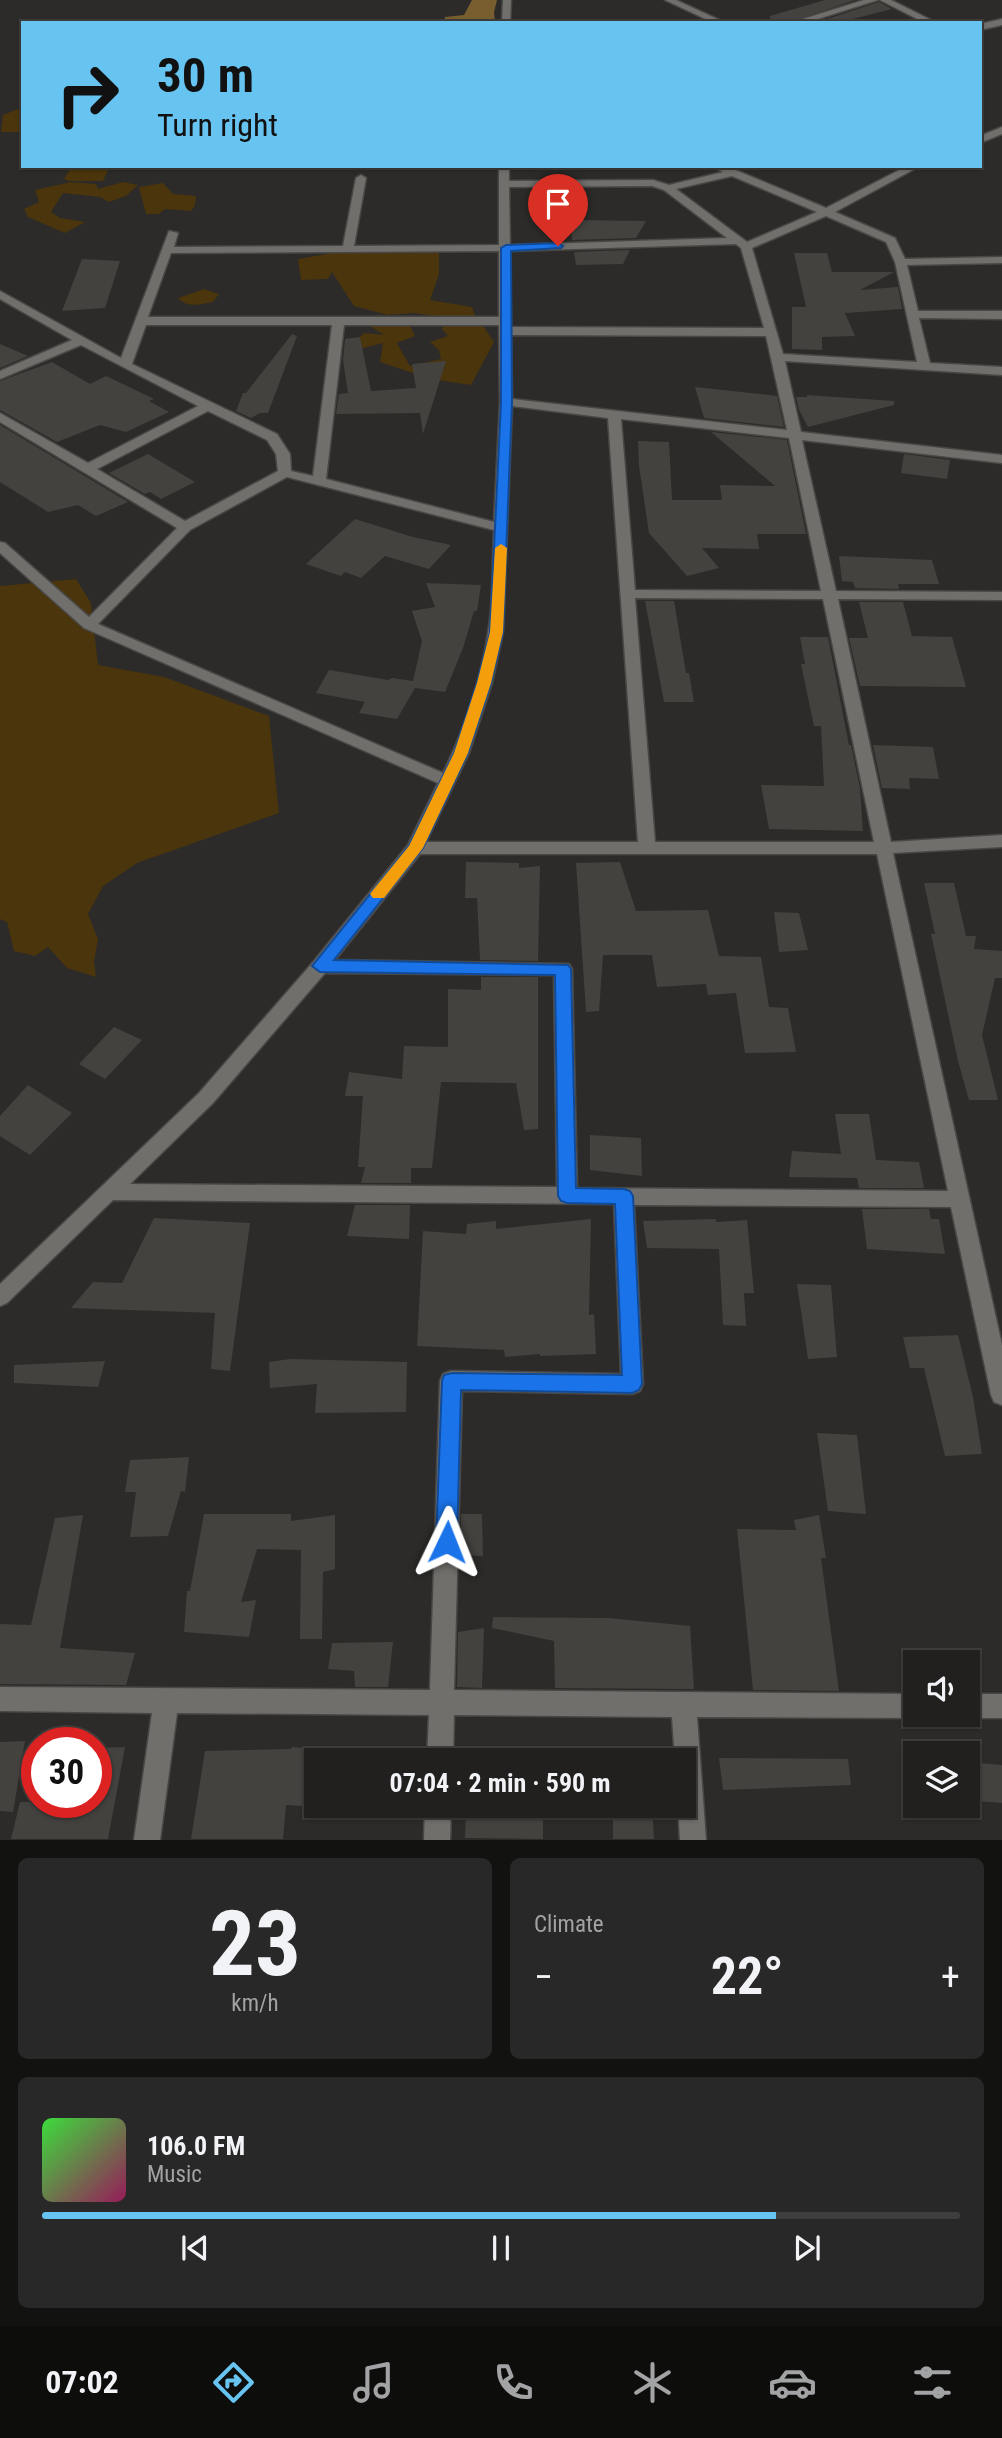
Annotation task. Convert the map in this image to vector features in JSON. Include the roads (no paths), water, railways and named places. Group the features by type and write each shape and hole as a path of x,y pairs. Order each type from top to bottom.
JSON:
{"street":[{"path":"506,21 507,0"},
{"path":"669,0 717,21"},
{"path":"801,21 874,0"},
{"path":"884,0 929,21"},
{"path":"982,27 1002,22"},
{"path":"982,129 1000,134"},
{"path":"982,139 1000,134"},
{"path":"0,1298 206,1098 320,966 415,848 461,753 484,683 496,632 506,402 504,168"},
{"path":"722,168 891,240 901,262 924,365"},
{"path":"892,168 901,172"},
{"path":"168,250 743,244 827,212 910,168"},
{"path":"668,188 733,173"},
{"path":"348,249 361,178"},
{"path":"503,184 653,183 668,188 743,244 778,357 959,1199 993,1317 1002,1395"},
{"path":"125,365 173,233"},
{"path":"901,262 1002,260"},
{"path":"0,294 79,341 272,437 283,454 285,473"},
{"path":"914,314 1002,314"},
{"path":"142,321 338,321 772,332"},
{"path":"319,483 338,321"},
{"path":"0,375 79,341"},
{"path":"778,357 1002,370"},
{"path":"506,402 1001,461"},
{"path":"87,469 209,405"},
{"path":"614,414 648,848"},
{"path":"0,417 185,527"},
{"path":"89,625 185,527 285,473 502,528"},
{"path":"0,545 89,625 447,781"},
{"path":"627,594 1002,596"},
{"path":"415,848 883,848 1002,841"},
{"path":"320,966 563,969 567,1196"},
{"path":"112,1192 959,1199"},
{"path":"440,1748 452,1381 632,1384 624,1196"},
{"path":"0,1699 903,1706"},
{"path":"148,1839 166,1700"},
{"path":"684,1704 693,1839"},
{"path":"980,1706 1002,1706"},
{"path":"437,1839 438,1818"}]}
